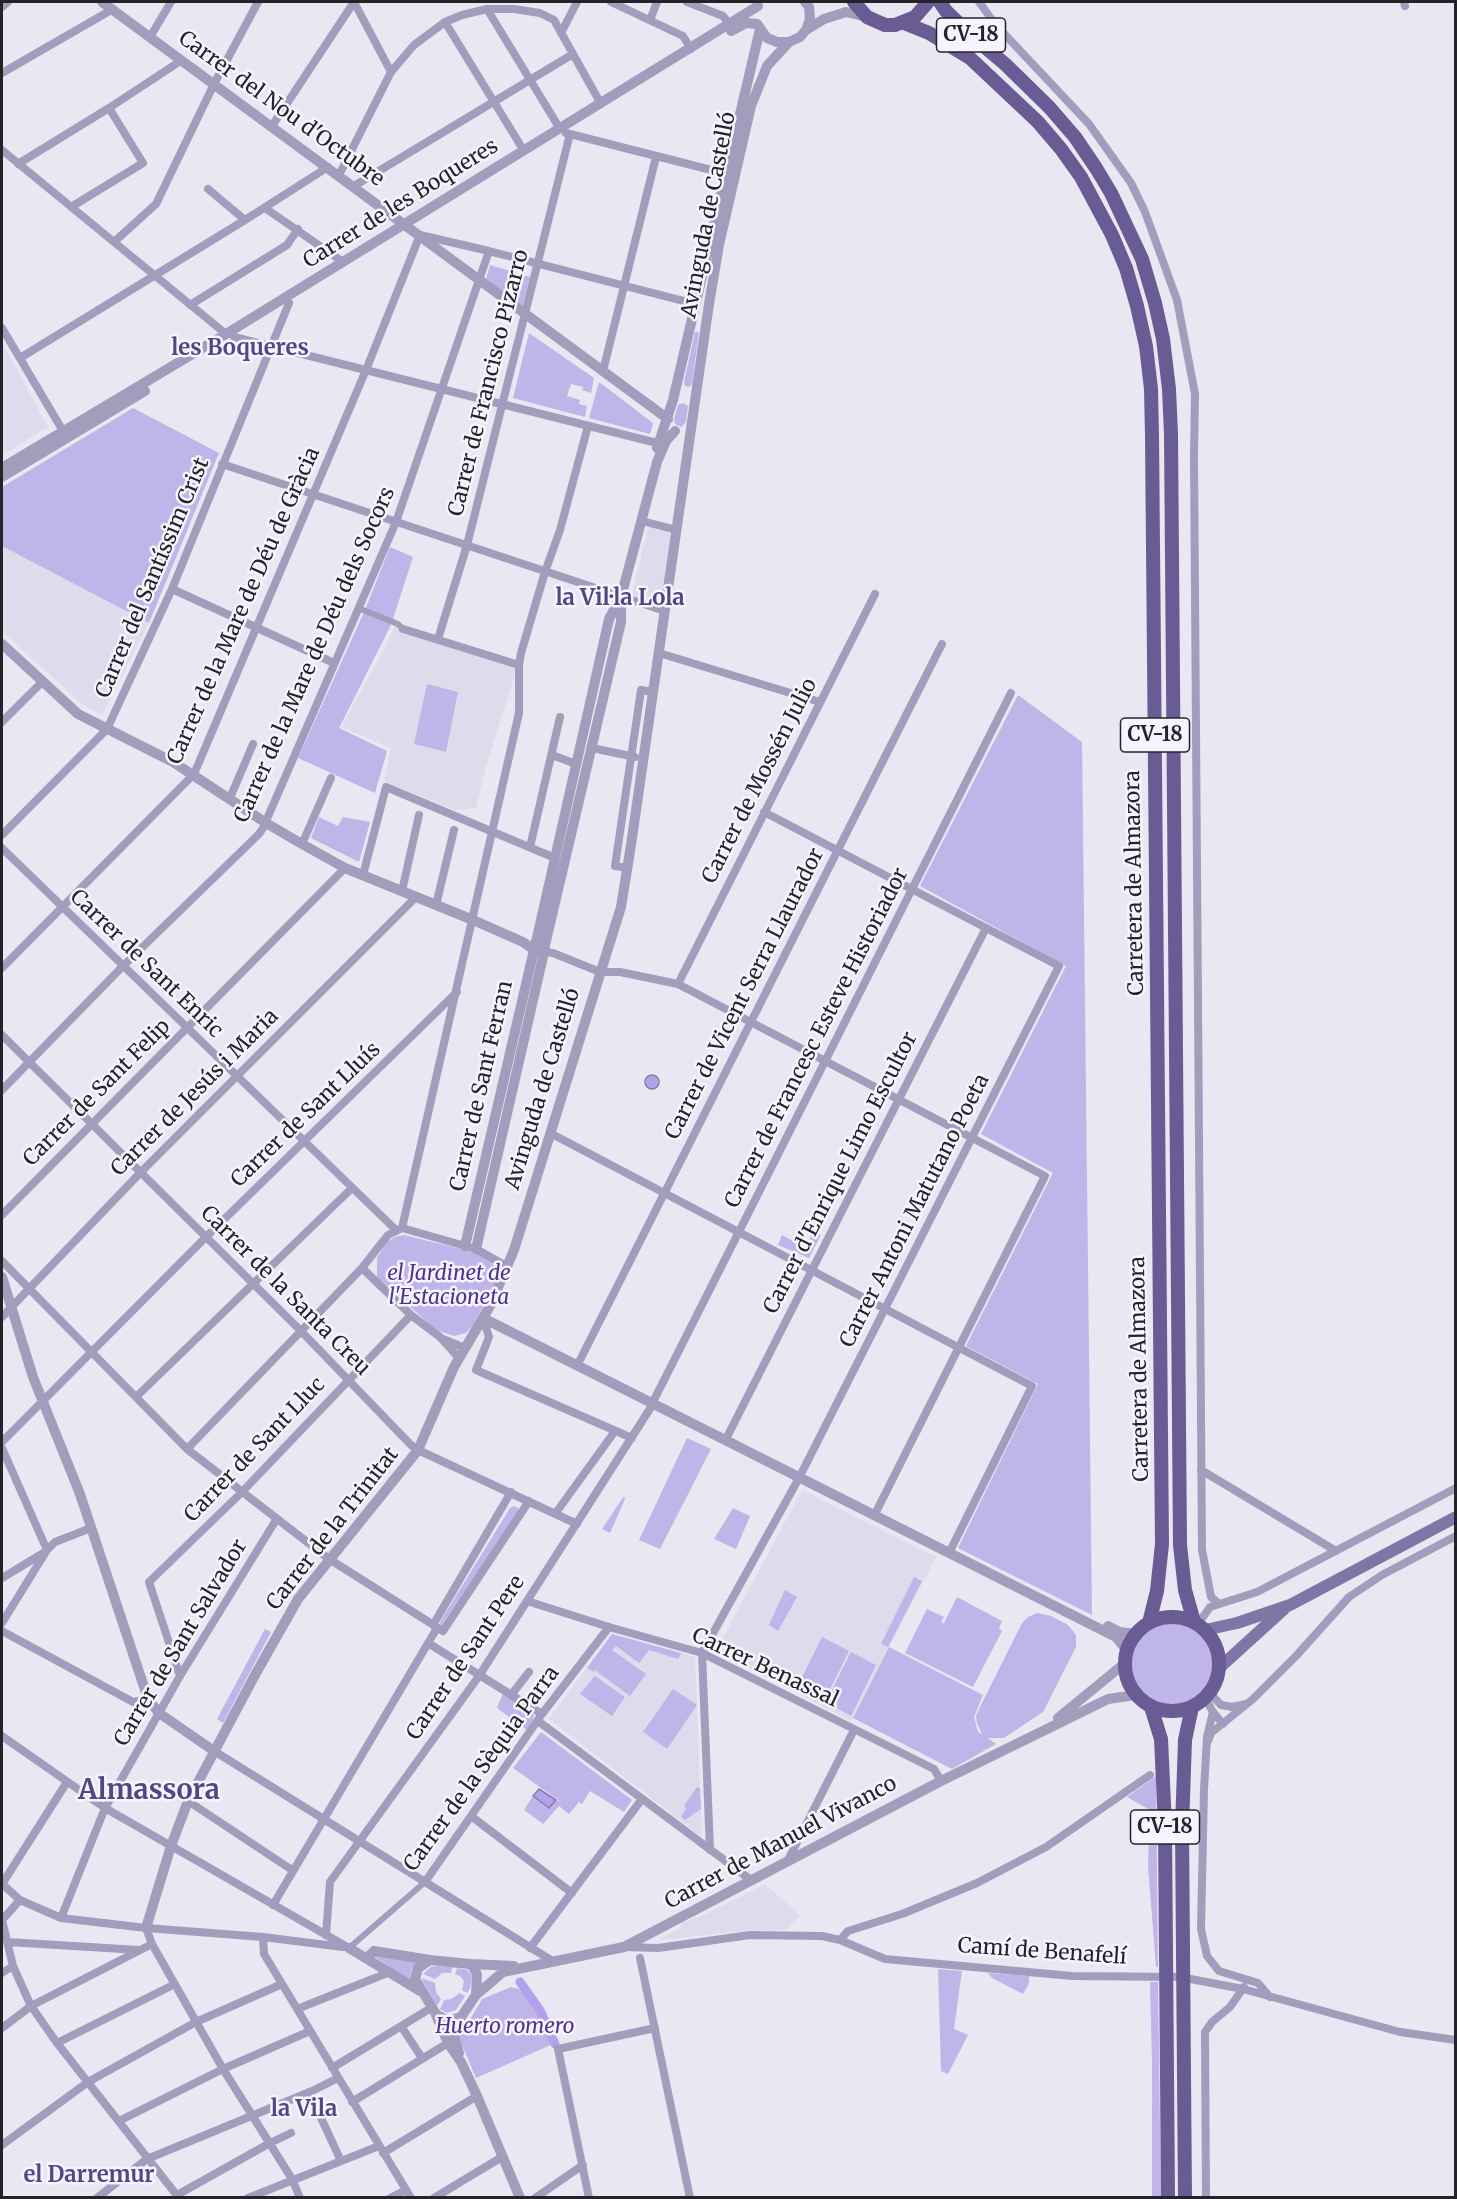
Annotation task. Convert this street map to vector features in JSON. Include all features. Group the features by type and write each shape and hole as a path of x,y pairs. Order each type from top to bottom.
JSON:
{"main road":[{"path":"854,2 867,17"},
{"name":"CV-18","path":"867,17 885,25 904,23 915,17 928,2"},
{"name":"Carretera de Almazora","path":"940,2 973,38 1005,64 1049,106 1075,136 1111,193 1127,224 1145,270 1163,339 1168,379 1171,446 1180,1545 1185,1590 1199,1625"},
{"name":"Carretera de Almazora","path":"904,23 929,33 970,58 1038,122 1061,149 1081,177 1112,235 1137,306 1146,346 1151,389 1152,436 1162,1544 1157,1591 1149,1623"},
{"path":"1290,1605 1218,1669 1207,1695 1192,1707 1172,1712 1151,1707 1136,1695 1127,1680 1126,1657 1136,1634 1149,1623 1171,1617 1199,1625 1237,1623 1290,1605 1455,1516"},
{"name":"CV-18","path":"1199,1625 1219,1655 1218,1669"},
{"name":"CV-18","path":"1151,1707 1161,1739 1165,1826 1168,2198"},
{"name":"CV-18","path":"1185,2198 1182,1827 1185,1750 1192,1707"}],"street":[{"path":"2,7 8,2"},
{"name":"Carrer del Nou d'Octubre","path":"102,2 668,419"},
{"path":"150,37 171,2"},
{"path":"114,242 156,204 214,84 258,2"},
{"path":"272,126 354,2 390,72"},
{"path":"561,33 577,2"},
{"path":"616,2 683,36 691,49"},
{"path":"650,20 657,2"},
{"path":"687,2 723,16 730,25"},
{"path":"805,2 809,7 810,19 806,30"},
{"path":"979,2 995,24 1089,124 1131,183 1145,212 1178,300 1195,394 1202,1550 1211,1597 1218,1603"},
{"name":"Carrer de les Boqueres","path":"2,468 65,434 289,303 524,151 565,132 601,104 730,25 760,4"},
{"name":"Avinguda de Castelló","path":"673,400 727,174 759,27 756,15 760,4"},
{"path":"2,73 113,9"},
{"path":"339,175 390,72 414,45 445,22 462,15 487,9 514,9 540,13 554,20 601,104"},
{"path":"487,9 565,132 727,174"},
{"name":"Avinguda de Castelló","path":"694,406 719,245 751,106 767,66 789,42 800,37 806,30 824,19 846,12 867,17"},
{"path":"445,22 524,151"},
{"name":"Carrer de les Boqueres","path":"230,336 344,262 408,226 740,25 759,27"},
{"path":"759,27 767,38 777,42 789,42"},
{"path":"354,186 573,54"},
{"path":"18,164 182,60"},
{"path":"71,207 143,163 109,108"},
{"name":"Carrer de Francisco Pizarro","path":"438,639 467,545 538,263 565,132"},
{"path":"2,150 230,336 657,443"},
{"path":"603,371 656,157"},
{"path":"20,358 328,167"},
{"path":"208,189 245,220"},
{"path":"266,207 344,262"},
{"path":"190,305 287,245 298,229"},
{"path":"420,235 696,304"},
{"name":"Carrer de la Mare de Déu de Gràcia","path":"2,968 194,774 366,370 420,235"},
{"name":"Carrer de la Mare de Déu dels Socors","path":"2,1090 123,966 259,834 266,823 396,522 489,251"},
{"name":"Carrer del Santíssim Crist","path":"2,835 107,729 172,589 289,303"},
{"path":"2,328 65,434"},
{"path":"684,395 694,406 692,424 682,432 675,431 668,419 673,400 684,395"},
{"name":"Carrer de Sant Ferran","path":"657,462 657,443 668,419"},
{"name":"Avinguda de Castelló","path":"459,1358 484,1316 508,1267 621,907 692,424"},
{"path":"399,1229 457,992 519,713 519,665 545,572 560,530 588,426"},
{"name":"Carrer de Sant Ferran","path":"470,1247 541,966 541,948 560,860 576,764 609,619 621,597 657,462 666,441 675,431"},
{"name":"Carrer de les Boqueres","path":"2,477 65,434"},
{"path":"222,464 665,611"},
{"path":"642,521 677,530"},
{"path":"172,589 334,663"},
{"name":"Carrer de Mossén Julio","path":"678,984 875,594"},
{"name":"Carrer de Sant Ferran","path":"560,860 587,768 621,622 621,597"},
{"path":"358,608 398,624 403,629 519,665"},
{"path":"2,644 78,714 194,774 266,823 345,868 600,972 620,972 678,984 1045,1176 876,1513"},
{"name":"Carrer de Vicent Serra Llaurador","path":"579,1363 942,644"},
{"path":"659,652 820,702"},
{"path":"2,722 42,682"},
{"path":"628,868 615,866 641,690 653,692"},
{"name":"Carrer de Francesc Esteve Historiador","path":"654,1401 1011,693"},
{"path":"530,847 560,717"},
{"path":"230,798 253,744"},
{"path":"591,748 644,758"},
{"path":"552,755 587,768"},
{"path":"302,844 331,778"},
{"path":"363,875 386,787 560,860"},
{"path":"402,891 422,802"},
{"path":"764,812 986,928"},
{"path":"436,905 457,817"},
{"name":"Carrer de Sant Enric","path":"2,848 351,1189 399,1229"},
{"name":"Carrer de Sant Felip","path":"2,1215 345,868"},
{"name":"Carrer de Jesús i Maria","path":"2,1317 141,1172 416,897"},
{"name":"Carrer Antoni Matutano Poeta","path":"702,1653 800,1475 1059,966 986,928"},
{"name":"Carrer d'Enrique Limo Escultor","path":"726,1437 986,928"},
{"name":"Carrer de Sant Lluís","path":"2,1442 206,1237 457,992"},
{"name":"Carrer de la Santa Creu","path":"2,1035 418,1450 577,1524"},
{"path":"550,1133 1032,1386 950,1551"},
{"path":"136,1397 351,1189"},
{"path":"187,1449 362,1268 388,1235 399,1229 470,1247 508,1267"},
{"path":"2,1261 187,1449 329,1559 438,1628"},
{"path":"362,1268 411,1315 440,1337 459,1358"},
{"path":"2,1277 42,1402 80,1494 148,1699 159,1713 323,1821 358,1840 554,1962"},
{"name":"Carrer de Sant Lluc","path":"180,1676 148,1582 241,1493 411,1315"},
{"path":"484,1316 876,1513 1116,1637 1126,1657"},
{"path":"484,1316 489,1337 476,1370 632,1438"},
{"path":"440,1337 465,1347"},
{"name":"Carrer de la Trinitat","path":"146,1928 171,1846 188,1801 287,1616 329,1559 418,1450 459,1358"},
{"name":"Carrer de Sant Pere","path":"326,1935 330,1882 358,1840 479,1676 654,1401"},
{"path":"555,1514 615,1431"},
{"path":"2,1448 48,1550"},
{"path":"1201,1470 1336,1551"},
{"path":"1199,1625 1210,1607 1257,1592 1455,1488"},
{"path":"438,1628 511,1492"},
{"path":"273,1905 428,1643 529,1501"},
{"name":"Carrer de Sant Salvador","path":"61,1918 105,1808 180,1676 276,1520"},
{"path":"2,1623 55,1542 92,1530"},
{"path":"1270,1997 1258,1983 1219,1971 1207,1956 1201,1929 1204,1789 1210,1737 1249,1703 1296,1656 1349,1598 1382,1575 1455,1536"},
{"path":"2,1578 48,1550"},
{"path":"950,1551 1119,1632 1136,1634"},
{"name":"Carrer Benassal","path":"527,1601 702,1653 934,1769 941,1781"},
{"name":"Carrer de la Sèquia Parra","path":"349,1948 425,1882 538,1721 609,1627"},
{"path":"2,1631 133,1702 148,1699"},
{"path":"428,1643 511,1695 538,1721 751,1880"},
{"path":"702,1653 710,1850"},
{"name":"Carrer de Manuel Vivanco","path":"1043,1731 1126,1657"},
{"path":"511,1695 530,1672"},
{"name":"Carrer de Manuel Vivanco","path":"529,1966 624,1947 941,1781 1108,1699 1136,1695"},
{"path":"1207,1695 1228,1713 1227,1721"},
{"path":"1207,1695 1213,1712 1207,1737 1210,1737"},
{"path":"1221,1705 1232,1707 1249,1703"},
{"path":"1213,1712 1227,1721"},
{"path":"787,1863 854,1730"},
{"path":"2,1736 105,1808 421,1991"},
{"path":"840,1940 848,1931 902,1914 977,1883 1046,1847 1150,1775"},
{"path":"67,1782 2,1884 20,1899 61,1918 146,1928 263,1937 349,1948"},
{"path":"529,1966 530,1948 642,1799"},
{"path":"188,1801 292,1870"},
{"path":"471,1816 572,1893"},
{"path":"20,1899 2,1920 13,1966 31,2006 57,2043 178,2196 270,2142 291,2133"},
{"path":"146,1928 152,1944 196,2022 292,2179 300,2198"},
{"path":"652,1932 656,1943 672,1945"},
{"name":"Camí de Benafelí","path":"624,1947 658,1948 714,1939 773,1934 822,1936 840,1940 890,1959 1072,1976 1180,1977 1243,1989 1400,2032 1455,2040"},
{"path":"263,1937 264,1954 409,2194 390,2198"},
{"path":"8,1942 140,1950"},
{"path":"2,2028 31,2006 152,1944"},
{"path":"367,1958 374,1951 470,1964 529,1966"},
{"path":"640,1958 690,2198"},
{"path":"430,1960 418,1968 415,1979 434,2011 448,2043 461,2062 520,2198"},
{"path":"470,1964 477,1975 476,1995"},
{"path":"2,1973 13,1966"},
{"path":"461,2062 455,2039 456,2027 476,1995 504,1972 529,1966"},
{"path":"297,2009 390,1972"},
{"path":"1206,2198 1205,2032 1212,2022 1230,2007 1243,1989 1245,1984 1238,1977"},
{"path":"57,2043 175,1984"},
{"path":"2,2145 88,2082 196,2022 282,1984"},
{"path":"434,2011 448,2021 461,2017"},
{"path":"332,2068 401,2026 434,2011"},
{"path":"401,2026 422,2058"},
{"path":"589,2198 558,2049 655,2028"},
{"path":"119,2121 223,2069 310,2031"},
{"path":"352,2102 448,2043"},
{"path":"97,2198 147,2159 338,2078"},
{"path":"309,2092 341,2161"},
{"path":"248,2198 292,2179 381,2149 477,2096"},
{"path":"434,2198 502,2157"},
{"path":"535,2198 583,2164"}],"shaded area":[{"path":"2,342 48,427 2,455"},
{"path":"650,526 671,531 659,603 632,594"},
{"path":"2,546 149,623 102,715 81,703 2,631"},
{"path":"396,622 519,661 485,770 476,808 455,810 384,781 391,748 341,727 386,646"},
{"path":"652,1075 657,1077 659,1082 657,1087 652,1089 647,1087 645,1082 647,1077"},
{"path":"802,1490 936,1557 851,1721 716,1651"},
{"path":"612,1634 695,1657 702,1837 549,1719"},
{"path":"539,1789 556,1800 549,1808 533,1796"},
{"path":"765,1884 800,1915 786,1930 742,1931 659,1940 681,1927 681,1923 706,1914"}],"green space":[{"path":"490,265 530,277 522,308 486,279"},
{"path":"695,332 699,332 692,384 689,387 685,386 684,382"},
{"path":"529,333 594,378 591,393 582,390 583,387 571,384 567,396 580,400 579,404 587,406 585,417 513,398"},
{"path":"599,382 653,423 650,434 589,418"},
{"path":"683,403 688,406 686,422 681,427 675,424 674,419 678,405"},
{"path":"133,408 219,453 149,623 2,546 2,487"},
{"path":"390,547 413,557 391,625 339,728 387,751 375,793 298,758 365,610"},
{"path":"427,684 458,692 446,752 414,744"},
{"path":"1018,695 1082,742 1092,1615 958,1548 1038,1384 966,1346 1053,1173 981,1134 1066,966 920,886"},
{"path":"319,817 338,826 343,817 370,822 359,862 311,838"},
{"path":"813,1232 821,1235 809,1258 778,1245 782,1235 806,1248"},
{"name":"el Jardinet de l'Estacioneta","path":"404,1235 477,1253 492,1262 497,1272 496,1282 474,1324 466,1333 454,1336 436,1330 377,1277 377,1258 387,1242"},
{"path":"687,1438 711,1449 660,1549 639,1540"},
{"path":"624,1496 625,1499 610,1533 602,1529"},
{"path":"514,1506 518,1508 518,1512 441,1626 440,1622 510,1508"},
{"path":"733,1508 750,1516 736,1549 714,1539"},
{"path":"914,1577 922,1581 888,1647 881,1644"},
{"path":"785,1590 797,1597 778,1631 769,1625"},
{"path":"957,1597 1002,1621 999,1628 1002,1631 973,1687 905,1653 927,1609 944,1617 941,1622 944,1623"},
{"path":"1037,1613 1051,1616 1068,1625 1076,1635 1076,1647 1043,1712 1004,1738 988,1738 996,1744 952,1769 853,1718 889,1647 983,1695 974,1717 978,1732 982,1734 976,1716 979,1709 1022,1623"},
{"path":"1172,1624 1187,1627 1200,1636 1209,1649 1212,1664 1209,1679 1200,1692 1187,1701 1172,1704 1157,1701 1144,1692 1135,1679 1132,1664 1135,1649 1144,1636 1157,1627"},
{"path":"265,1629 271,1632 223,1723 217,1719"},
{"path":"612,1634 681,1653 678,1659 649,1650 639,1663 616,1646 612,1650 646,1674 630,1696 596,1671 600,1665 594,1672 587,1668"},
{"path":"822,1637 849,1651 824,1701 797,1687"},
{"path":"851,1652 876,1665 851,1716 826,1702"},
{"path":"595,1676 625,1697 612,1716 580,1694"},
{"path":"673,1689 697,1705 667,1749 643,1732"},
{"path":"503,1693 534,1713 532,1724 527,1730 497,1708"},
{"path":"541,1732 632,1800 624,1812 590,1791 582,1804 579,1802 569,1814 559,1806 543,1824 524,1810 533,1796 549,1808 556,1800 561,1802 513,1768"},
{"path":"1156,1776 1158,1967 1156,1967 1148,1866 1150,1810 1127,1797"},
{"path":"697,1787 700,1788 701,1809 685,1820 681,1817 686,1809 684,1806"},
{"path":"372,1955 419,1960 412,1969 409,1980"},
{"path":"431,1967 452,1967 451,1973 442,1973 435,1979 423,1974"},
{"path":"457,1968 468,1970 472,1977 467,1993 462,1990 464,1981 455,1974"},
{"path":"938,1969 962,1971 954,2029 968,2035 948,2074 941,2071"},
{"path":"988,1973 1029,1976 1029,1983 1023,1994 992,1978"},
{"path":"422,1978 435,1983 436,1992 441,1999 437,2006 423,1982"},
{"path":"1150,1982 1158,1982 1161,2197 1152,2197"},
{"name":"Huerto romero","path":"511,1987 523,1990 528,2000 537,2008 553,2044 476,2078 459,2038 482,1999"},
{"path":"460,1993 465,1996 456,2010 447,2013 440,2009 444,2000 451,1999"}],"waterway":[{"path":"520,1982 540,2010 555,2044"}],"district":[{"name":"les Boqueres","path":"240,349"},
{"name":"la Vil·la Lola","path":"620,599"},
{"name":"Almassora","path":"149,1791"},
{"name":"la Vila","path":"304,2110"},
{"name":"el Darremur","path":"89,2176"}]}
